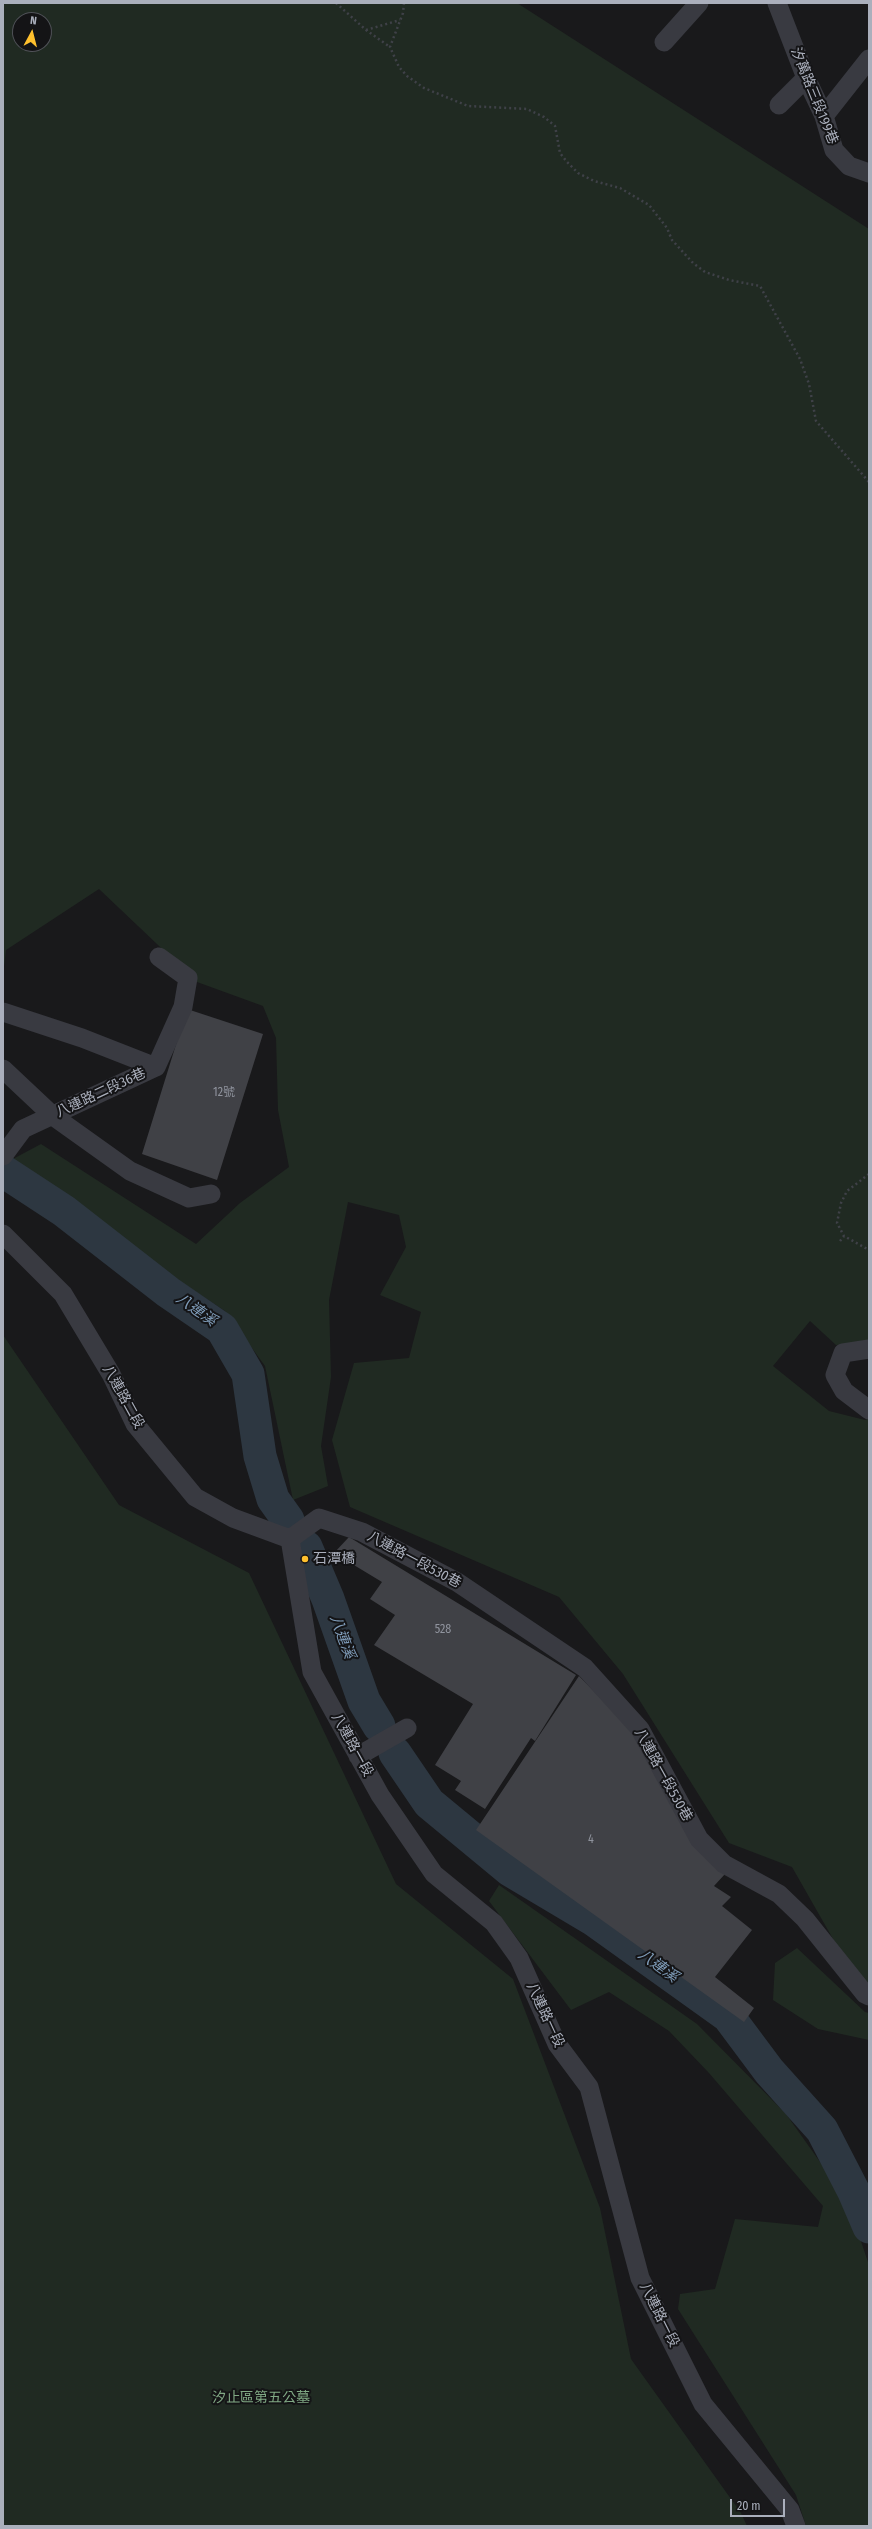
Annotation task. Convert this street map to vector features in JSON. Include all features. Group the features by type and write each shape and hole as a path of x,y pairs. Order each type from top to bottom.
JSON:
{"street":[{"path":"664,42 699,3"},
{"name":"汐萬路三段199巷","path":"777,3 806,78 824,116 834,150 849,166 869,173"},
{"path":"824,116 869,59"},
{"path":"779,105 806,78"},
{"name":"八連路二段36巷","path":"3,1156 23,1129 156,1067 183,1007 188,978 159,957"},
{"path":"3,1012 82,1038 156,1067"},
{"path":"3,1069 53,1116 130,1171 189,1198 211,1194"},
{"name":"八連路二段","path":"3,1234 63,1294 111,1374 135,1424 195,1497 233,1518 290,1539"},
{"path":"869,1349 843,1353 835,1375 844,1391 869,1410"},
{"name":"八連路一段530巷","path":"290,1539 319,1518 362,1532 458,1582 585,1668 640,1729 699,1839 724,1864 780,1894 805,1919 865,1994 869,1996"},
{"name":"八連路一段","path":"290,1539 312,1672 380,1795 434,1874 494,1923 520,1958 557,2044 589,2088 640,2278 703,2404 790,2510 796,2526"},
{"path":"358,1756 407,1728"}],"path":[{"path":"336,3 366,30 390,47 398,67 406,76 444,97 468,106 527,109 544,118 555,126 560,153 578,173 594,181 620,188 649,205 667,228 672,240 705,272 729,280 760,286 800,359 809,384 816,421 869,482"},
{"path":"390,47 403,14 404,3"},
{"path":"366,30 400,20"},
{"path":"869,1174 847,1191 840,1203 837,1222 844,1236 869,1250"},
{"path":"840,1241 844,1236"}],"green space":[{"path":"3,3 517,3 869,229 869,1342 836,1345 810,1321 773,1366 829,1411 865,1420 869,1418 869,1984 845,1960 792,1867 729,1843 623,1674 559,1597 350,1507 332,1440 354,1363 409,1358 421,1312 380,1295 406,1247 399,1215 348,1202 329,1300 331,1377 321,1446 328,1486 293,1500 265,1366 225,1311 175,1278 11,1160 41,1144 196,1244 240,1203 289,1167 278,1110 276,1038 263,1006 197,982 99,889 6,950 3,975"},
{"name":"汐止區第五公墓","path":"3,1335 119,1505 249,1573 396,1884 513,1979 600,2208 631,2359 741,2513 747,2526 3,2526"},
{"path":"499,1885 697,2024 786,2114 847,2200 869,2265 869,2526 806,2526 796,2495 678,2309 680,2294 715,2289 735,2219 818,2227 823,2206 709,2073 669,2031 609,1992 571,2010 489,1901"},
{"path":"797,1948 865,2012 869,2013 869,2040 818,2029 773,2000 775,1963"}],"building":[{"path":"187,1009 263,1034 217,1180 142,1154"},
{"path":"349,1537 576,1675 535,1741 531,1738 485,1809 455,1790 461,1781 435,1765 473,1704 374,1645 395,1615 370,1599 382,1582 334,1553"},
{"path":"579,1676 633,1731 725,1874 714,1886 731,1897 722,1906 752,1930 715,1977 754,2008 744,2022 476,1830"}],"waterway":[{"name":"八連溪","path":"3,1171 64,1211 168,1292 222,1329 248,1374 260,1456 273,1499 288,1520"},
{"name":"八連溪","path":"306,1547 328,1599 364,1701 379,1726"},
{"name":"八連溪","path":"395,1753 429,1803 510,1870 594,1920 728,2016 769,2071 822,2130 854,2192 869,2227"}],"place":[{"name":"石潭橋","path":"305,1559"}]}
